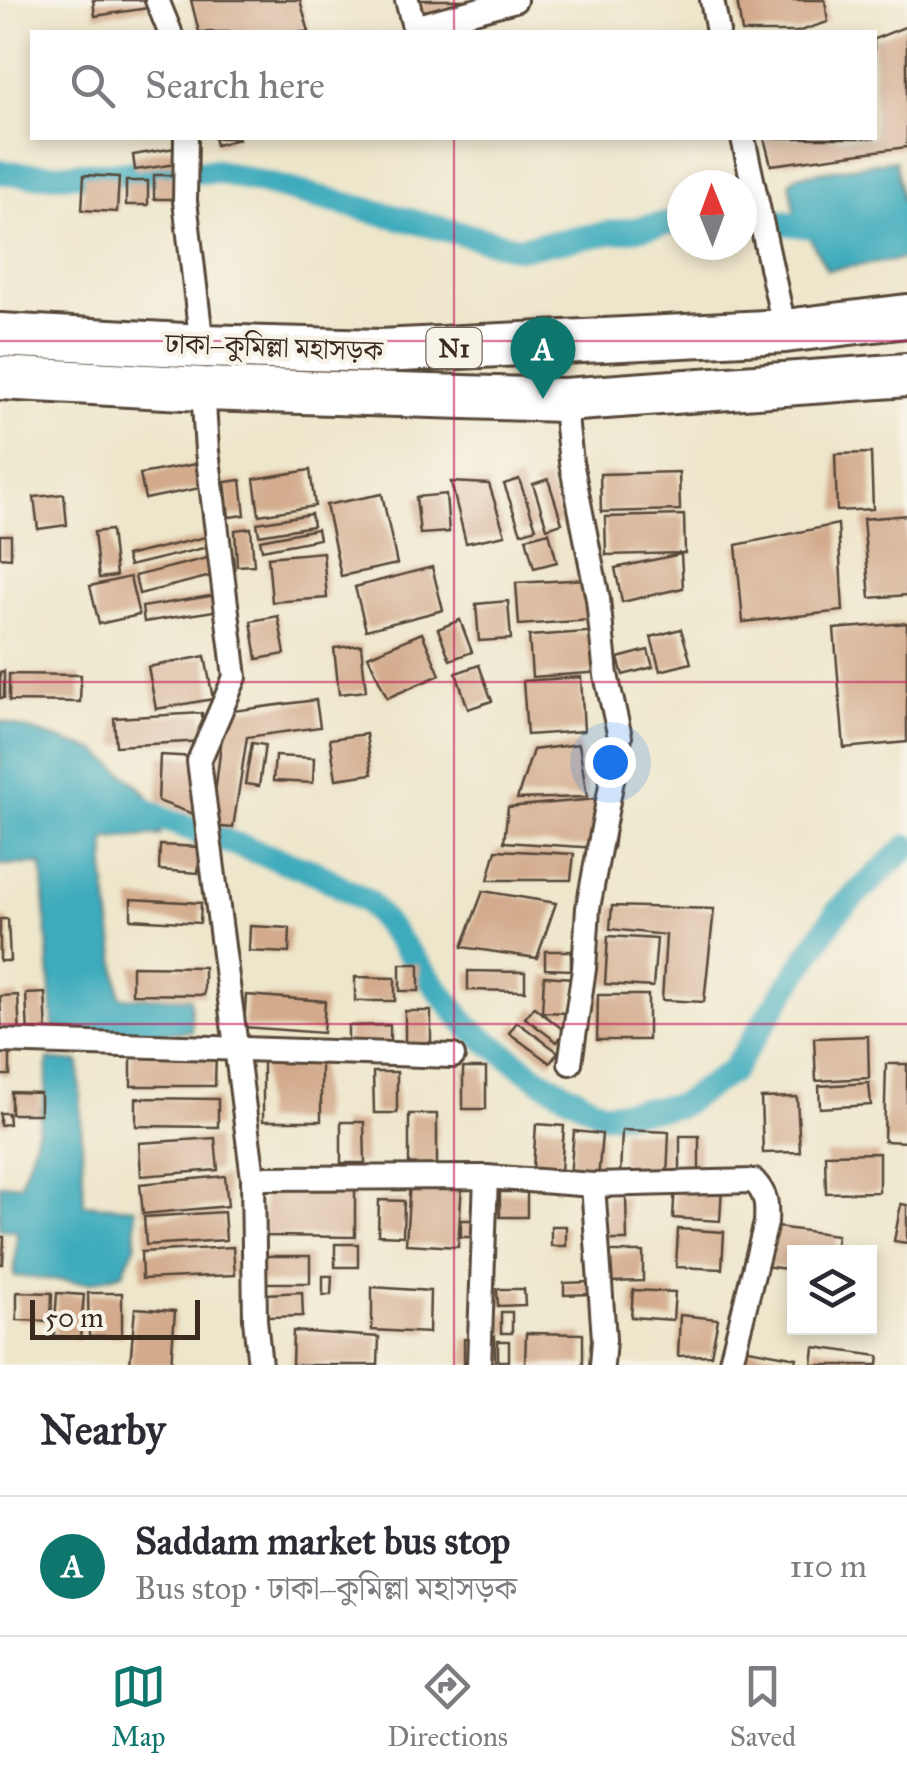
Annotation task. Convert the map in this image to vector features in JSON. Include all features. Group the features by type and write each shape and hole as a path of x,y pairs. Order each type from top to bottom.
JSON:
{"highway":[{"name":"ঢাকা–কুমিল্লা মহাসড়ক","path":"0,335 381,351 785,331 907,316"},
{"name":"ঢাকা–কুমিল্লা মহাসড়ক","path":"0,378 203,390 564,400 907,375"}],"street":[{"path":"157,0 169,30"},
{"path":"407,0 414,27 515,0"},
{"path":"712,0 718,30"},
{"path":"186,140 185,201 202,346"},
{"path":"744,140 785,331"},
{"path":"203,390 235,677 199,761 253,1178 255,1320 260,1365"},
{"path":"564,400 571,462 598,598 606,674 620,737 588,908 570,1063"},
{"path":"0,1041 452,1056"},
{"path":"253,1178 486,1177 593,1185 754,1180 768,1202 766,1222 730,1365"},
{"path":"479,1365 486,1177"},
{"path":"593,1185 604,1340 602,1365"}],"water":[{"path":"895,160 902,201 907,201 907,259 827,270 794,209 790,183 796,176"},
{"path":"0,721 97,751 160,809 161,835 106,839 105,876 120,997 190,998 192,1031 101,1037 53,1027 42,864 0,865"},
{"path":"48,1059 79,1062 84,1204 135,1208 136,1243 123,1273 89,1283 14,1276 17,1231 0,1229 0,1184 20,1184 39,1123"}],"building":[{"path":"93,0 147,0 148,8 95,16"},
{"path":"191,0 300,0 308,30 198,30"},
{"path":"413,0 481,0 420,29"},
{"path":"737,0 825,0 828,22 803,30 742,30"},
{"path":"907,26 907,147 771,165 765,140 877,140 877,38"},
{"path":"181,147 183,163 135,170 133,155"},
{"path":"84,175 119,177 117,212 82,210"},
{"path":"154,175 176,175 176,199 154,199"},
{"path":"126,181 148,181 148,205 126,205"},
{"path":"871,453 873,509 837,511 835,454"},
{"path":"196,464 200,488 145,499 140,474"},
{"path":"310,470 315,506 259,515 254,479"},
{"path":"679,472 680,510 601,512 600,474"},
{"path":"519,479 536,528 521,533 504,484"},
{"path":"548,479 562,523 547,528 533,484"},
{"path":"241,480 245,515 229,517 225,482"},
{"path":"451,482 489,484 505,535 466,543"},
{"path":"64,494 67,525 38,529 34,497"},
{"path":"382,494 397,564 341,576 326,505"},
{"path":"446,494 449,532 420,534 416,497"},
{"path":"311,514 313,526 259,535 257,523"},
{"path":"684,515 685,553 606,555 605,517"},
{"path":"907,515 907,595 870,598 863,519"},
{"path":"838,524 843,611 743,622 736,545"},
{"path":"251,528 254,565 237,566 235,530"},
{"path":"317,529 319,539 262,550 260,540"},
{"path":"111,530 116,576 99,578 94,532"},
{"path":"549,532 557,562 534,568 526,538"},
{"path":"0,535 11,535 11,558 0,557"},
{"path":"214,535 216,545 129,566 126,556"},
{"path":"323,552 327,598 272,602 268,557"},
{"path":"681,554 683,588 622,602 615,568"},
{"path":"211,557 215,575 139,594 135,576"},
{"path":"432,567 443,610 366,630 355,587"},
{"path":"130,577 139,615 99,624 90,586"},
{"path":"588,579 591,620 519,625 516,583"},
{"path":"217,595 220,610 144,622 142,607"},
{"path":"508,601 511,639 479,641 476,604"},
{"path":"278,616 285,654 257,659 251,621"},
{"path":"460,620 472,652 450,660 438,629"},
{"path":"907,623 907,742 844,748 834,629"},
{"path":"681,629 691,663 660,671 651,637"},
{"path":"601,631 603,672 532,677 529,636"},
{"path":"422,633 440,675 387,698 368,656"},
{"path":"361,645 366,691 339,694 334,648"},
{"path":"648,650 653,667 623,675 618,658"},
{"path":"205,656 213,699 156,709 148,667"},
{"path":"479,665 492,701 468,709 456,673"},
{"path":"4,671 4,698 0,698 0,672"},
{"path":"9,674 81,675 80,702 9,701"},
{"path":"581,677 584,731 527,735 523,681"},
{"path":"316,700 320,727 247,737 233,828 211,826 225,712"},
{"path":"202,713 204,741 116,746 114,718"},
{"path":"366,734 372,774 336,779 330,739"},
{"path":"252,743 265,745 259,786 245,784"},
{"path":"579,744 587,797 517,799 533,750"},
{"path":"160,755 196,757 201,817 158,801"},
{"path":"275,756 314,758 313,783 273,781"},
{"path":"619,797 613,849 504,842 508,807"},
{"path":"160,845 200,847 198,873 159,870"},
{"path":"496,850 574,854 571,880 488,880"},
{"path":"483,891 556,903 537,958 462,947"},
{"path":"131,899 201,903 200,923 131,919"},
{"path":"612,906 714,909 704,1002 662,1000 666,935 610,929"},
{"path":"0,919 8,919 10,961 0,961"},
{"path":"250,926 290,928 289,953 249,951"},
{"path":"608,936 657,939 653,987 605,984"},
{"path":"545,951 571,951 571,970 545,969"},
{"path":"400,964 419,964 419,991 400,991"},
{"path":"132,966 204,967 204,995 132,994"},
{"path":"468,971 525,972 525,991 468,990"},
{"path":"544,976 573,978 570,1013 542,1012"},
{"path":"355,977 395,978 395,1001 355,1001"},
{"path":"45,993 47,1035 28,1036 26,994"},
{"path":"18,995 20,1037 2,1037 0,996"},
{"path":"246,995 325,1001 323,1033 244,1027"},
{"path":"598,995 648,995 648,1040 597,1040"},
{"path":"534,1007 565,1031 557,1042 525,1018"},
{"path":"405,1011 431,1011 431,1053 405,1052"},
{"path":"517,1022 558,1052 550,1063 509,1033"},
{"path":"390,1025 390,1048 348,1049 348,1026"},
{"path":"868,1036 869,1078 816,1081 814,1038"},
{"path":"0,1047 10,1048 10,1075 0,1075"},
{"path":"131,1052 216,1052 215,1086 131,1086"},
{"path":"263,1059 321,1059 321,1121 263,1121"},
{"path":"886,1064 907,1064 907,1142 884,1141"},
{"path":"463,1068 486,1068 486,1109 463,1109"},
{"path":"373,1072 397,1072 397,1113 374,1113"},
{"path":"869,1083 871,1105 820,1108 819,1086"},
{"path":"11,1092 40,1093 40,1114 11,1114"},
{"path":"797,1097 800,1152 763,1153 761,1098"},
{"path":"136,1098 218,1099 218,1127 136,1126"},
{"path":"0,1113 8,1113 9,1124 0,1125"},
{"path":"409,1114 437,1114 437,1173 409,1173"},
{"path":"341,1122 364,1122 365,1163 341,1163"},
{"path":"536,1124 564,1126 561,1172 533,1169"},
{"path":"622,1130 669,1132 667,1178 620,1177"},
{"path":"574,1131 602,1134 598,1179 570,1177"},
{"path":"680,1136 699,1136 699,1175 680,1176"},
{"path":"215,1138 218,1170 141,1176 139,1143"},
{"path":"879,1153 879,1192 826,1193 825,1154"},
{"path":"225,1176 228,1206 143,1214 140,1184"},
{"path":"410,1180 462,1183 458,1247 406,1244"},
{"path":"675,1183 722,1186 720,1221 673,1218"},
{"path":"264,1187 355,1188 355,1237 263,1236"},
{"path":"500,1192 527,1192 527,1217 500,1217"},
{"path":"626,1196 627,1240 605,1240 605,1197"},
{"path":"379,1200 404,1201 403,1236 378,1235"},
{"path":"901,1204 907,1205 907,1243 894,1241"},
{"path":"224,1212 226,1240 146,1245 144,1217"},
{"path":"461,1220 480,1220 480,1237 461,1237"},
{"path":"551,1226 566,1226 566,1246 551,1246"},
{"path":"769,1226 837,1235 836,1245 787,1245 787,1269 764,1266"},
{"path":"678,1229 724,1232 722,1269 676,1267"},
{"path":"0,1237 4,1237 3,1264 0,1264"},
{"path":"335,1244 358,1244 358,1267 335,1267"},
{"path":"233,1247 235,1275 142,1279 141,1252"},
{"path":"607,1252 643,1252 643,1281 608,1282"},
{"path":"257,1256 310,1256 310,1283 257,1283"},
{"path":"323,1276 332,1276 331,1295 323,1295"},
{"path":"590,1282 591,1294 564,1295 564,1283"},
{"path":"372,1287 430,1291 429,1333 372,1330"},
{"path":"497,1289 524,1289 525,1305 498,1306"},
{"path":"633,1290 675,1292 673,1320 631,1317"},
{"path":"17,1292 52,1293 51,1321 17,1320"},
{"path":"302,1292 303,1316 267,1317 266,1294"},
{"path":"57,1293 84,1295 80,1338 54,1336"},
{"path":"88,1293 122,1293 122,1336 89,1336"},
{"path":"135,1308 175,1311 171,1365 130,1365"},
{"path":"501,1312 512,1312 512,1333 501,1333"},
{"path":"680,1315 718,1319 711,1355 678,1356"},
{"path":"293,1331 379,1337 378,1365 292,1365"},
{"path":"526,1333 583,1334 583,1365 525,1365"},
{"path":"482,1336 495,1336 495,1365 482,1365"},
{"path":"464,1339 478,1339 478,1365 464,1365"},
{"path":"498,1341 509,1341 509,1361 498,1361"},
{"path":"738,1347 797,1358 795,1365 734,1365"},
{"path":"814,1347 879,1356 878,1365 812,1365"}],"waterway":[{"path":"0,172 32,175 216,171 518,248 667,223"},
{"path":"757,219 836,230"},
{"path":"131,802 166,820 317,873 368,902 469,1028 539,1079 604,1114 679,1106 732,1071 837,912 907,847"}],"place":[{"name":"Saddam market bus stop","path":"543,399"}]}
